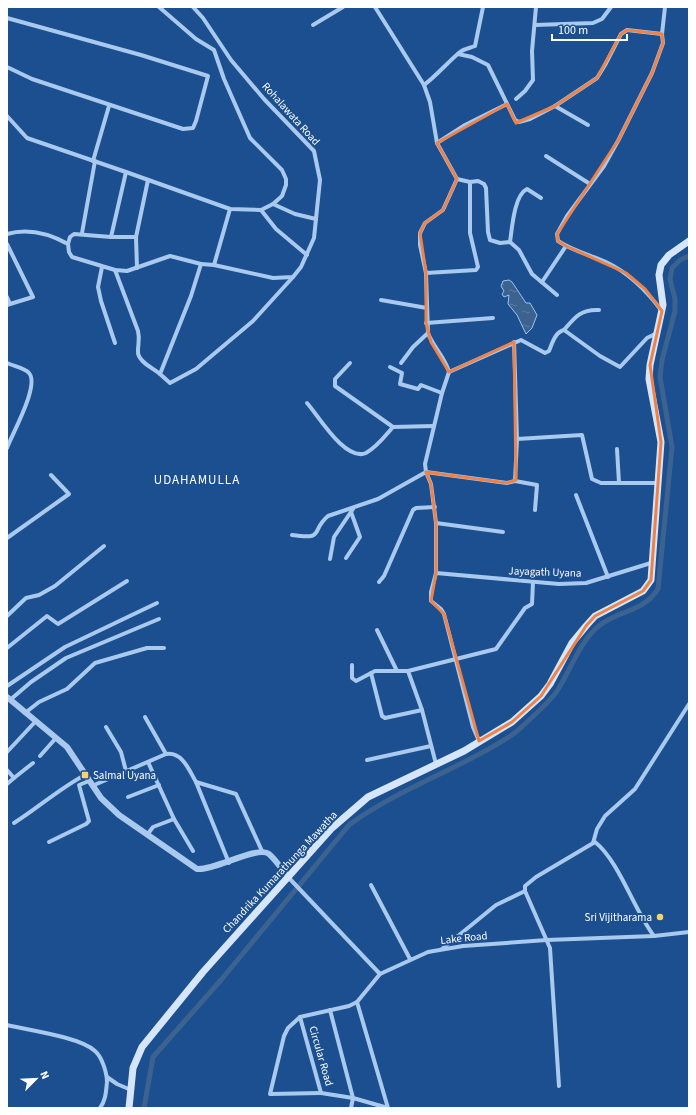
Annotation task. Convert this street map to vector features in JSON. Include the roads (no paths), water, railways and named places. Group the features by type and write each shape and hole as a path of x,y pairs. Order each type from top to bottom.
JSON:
{"main road":[{"name":"Chandrika Kumarathunga Mawatha","path":"129,1108 133,1068 142,1046 203,972 290,878 332,828 368,797 436,764 512,722 541,696 550,684 572,643 595,616 644,591 651,580 660,442 649,379 650,365 663,305 658,275 662,265 669,255 689,241"}],"street":[{"path":"7,116 27,138 230,209 261,210 273,204 282,196 286,179 282,170 250,138 224,79 214,50 196,39 159,7"},
{"name":"Rohalawata Road","path":"160,374 170,383 196,369 253,321 293,277 301,267 314,238 320,180 314,151 264,99 231,60 203,18 193,7"},
{"path":"313,24 343,7"},
{"path":"375,7 424,85 430,102 437,143 457,179 470,182 478,181 484,184 486,188 488,232 490,240 500,243 510,242 519,250 532,274 558,294"},
{"path":"424,85 441,72 449,61 458,54 475,46 483,7"},
{"path":"516,99 525,91 533,80 532,51 536,7"},
{"path":"535,25 594,23 602,19 610,7"},
{"path":"662,311 645,289 626,273 606,262 566,246 558,241 557,234 567,216 608,160 652,73 663,43 662,34 665,7"},
{"path":"7,18 141,55 208,76 196,121 192,128 183,129 32,79 7,67"},
{"path":"458,54 472,57 488,65 514,120 519,122 530,119 555,106 597,78 621,34 627,30 662,34"},
{"path":"437,143 465,125 507,104"},
{"path":"82,233 94,161 110,106"},
{"path":"555,106 588,125"},
{"path":"546,156 590,184"},
{"path":"111,237 126,172"},
{"path":"457,179 443,210 425,223 420,233 420,245 426,274 426,323 428,333 431,342 447,366 449,372 442,393 425,464 426,472 431,484 436,523 436,573 431,592 431,601 441,609 444,614 473,727 479,741"},
{"path":"137,268 136,237 148,180"},
{"path":"426,274 476,270 478,267 470,233 470,182"},
{"path":"510,242 517,200 524,191 528,189 541,198"},
{"path":"273,204 295,214 316,218"},
{"path":"214,265 230,209"},
{"path":"261,210 276,229 307,255"},
{"path":"7,234 24,231 39,233 54,236 68,244"},
{"path":"136,237 111,237 82,233 74,234 70,237 68,244 69,252 72,257 115,270 127,271 170,256 201,264 214,265 273,278 293,277"},
{"path":"7,244 33,297 9,304 7,297"},
{"path":"542,282 566,246"},
{"path":"115,270 140,338 137,352 139,357 160,374 191,296 201,264"},
{"path":"102,267 98,286 101,301 115,342"},
{"path":"381,300 427,308"},
{"path":"449,372 514,342 524,341 545,352 549,352 560,331 564,330 572,320 585,311 599,310"},
{"path":"426,323 493,318"},
{"path":"564,330 600,356 620,367 647,338 657,333"},
{"path":"401,363 413,346 428,333"},
{"path":"514,342 517,439 515,481"},
{"path":"7,363 26,370 33,380 30,394 7,448"},
{"path":"350,363 335,379 335,386 393,427 434,426"},
{"path":"390,367 402,373 400,384 418,389 421,385 442,393"},
{"path":"307,403 319,416 322,425 343,446 353,452 364,454 373,448 393,427"},
{"path":"517,439 582,435 592,479 601,483 657,483"},
{"path":"617,449 619,483"},
{"path":"292,535 308,537 314,535 319,530 322,521 328,516 352,510 378,499 426,472 507,483 515,481 537,485 535,510"},
{"path":"7,538 69,494 51,475"},
{"path":"576,495 608,577"},
{"path":"379,582 384,576 413,510 416,508 435,507"},
{"path":"346,558 360,537 352,510"},
{"path":"330,559 334,537 352,510"},
{"path":"436,523 503,532"},
{"path":"7,616 26,598 39,595 55,586 104,546"},
{"name":"Jayagath Uyana","path":"436,573 559,584 586,582 608,577 651,563"},
{"path":"7,648 47,616 58,624 127,580"},
{"path":"352,665 353,680 356,682 375,671 408,671 437,665 456,658 496,649 525,608 532,604 533,582"},
{"path":"7,686 65,647 157,603"},
{"path":"159,619 66,658 8,698 35,722 67,747 76,759 90,784 101,798 119,815 197,869 202,870 229,863 255,852 262,851 269,854 380,974 357,1002"},
{"path":"377,630 397,671"},
{"path":"25,713 39,702 67,689 95,663 147,648 164,648"},
{"path":"408,671 422,710 436,764"},
{"path":"371,673 382,716 385,718 422,710"},
{"path":"593,844 596,829 605,816 635,789 689,704"},
{"path":"145,717 166,754"},
{"path":"7,752 35,722"},
{"path":"106,727 121,752 126,771"},
{"path":"40,756 56,738"},
{"path":"367,760 431,746"},
{"path":"49,842 86,824 89,821 79,785 90,784 172,753 182,758 196,782 229,863"},
{"path":"7,784 33,762"},
{"path":"148,762 174,818 193,851"},
{"path":"7,770 14,778"},
{"path":"14,823 37,808 71,782 85,775"},
{"path":"196,782 236,794 262,851"},
{"path":"128,797 159,785"},
{"path":"147,834 153,827 174,818"},
{"path":"559,1086 550,948 525,891 525,886 536,877 595,842 603,848 644,923 654,936"},
{"path":"372,886 410,959"},
{"path":"441,950 496,906 525,891"},
{"name":"Lake Road","path":"380,974 428,952 463,946 547,940 654,936 689,932"},
{"name":"Circular Road","path":"357,1002 388,1108 353,1098 321,1093 300,1017 330,1010 357,1002"},
{"path":"330,1010 353,1098 351,1108"},
{"path":"300,1017 288,1028 284,1036 270,1094 321,1093"},
{"path":"7,1025 81,1043 95,1051 107,1077 104,1103 100,1108"},
{"path":"107,1077 116,1084 131,1090"}],"water":[{"path":"509,280 512,282 526,303 530,303 537,315 532,328 526,334 517,315 508,304 509,295 504,297 502,294 504,291 501,286 503,281"}],"waterway":[{"path":"144,1108 153,1057 221,980 349,825 394,797 500,743 516,732 554,696 581,647 593,631 608,620 638,607 652,597 658,589 672,447 660,377 662,360 675,311 675,299 670,279 672,268 680,260 689,256"}],"place":[{"name":"Salmal Uyana","path":"85,775"},
{"name":"Sri Vijitharama","path":"660,917"}],"district":[{"name":"UDAHAMULLA","path":"197,480"}]}
